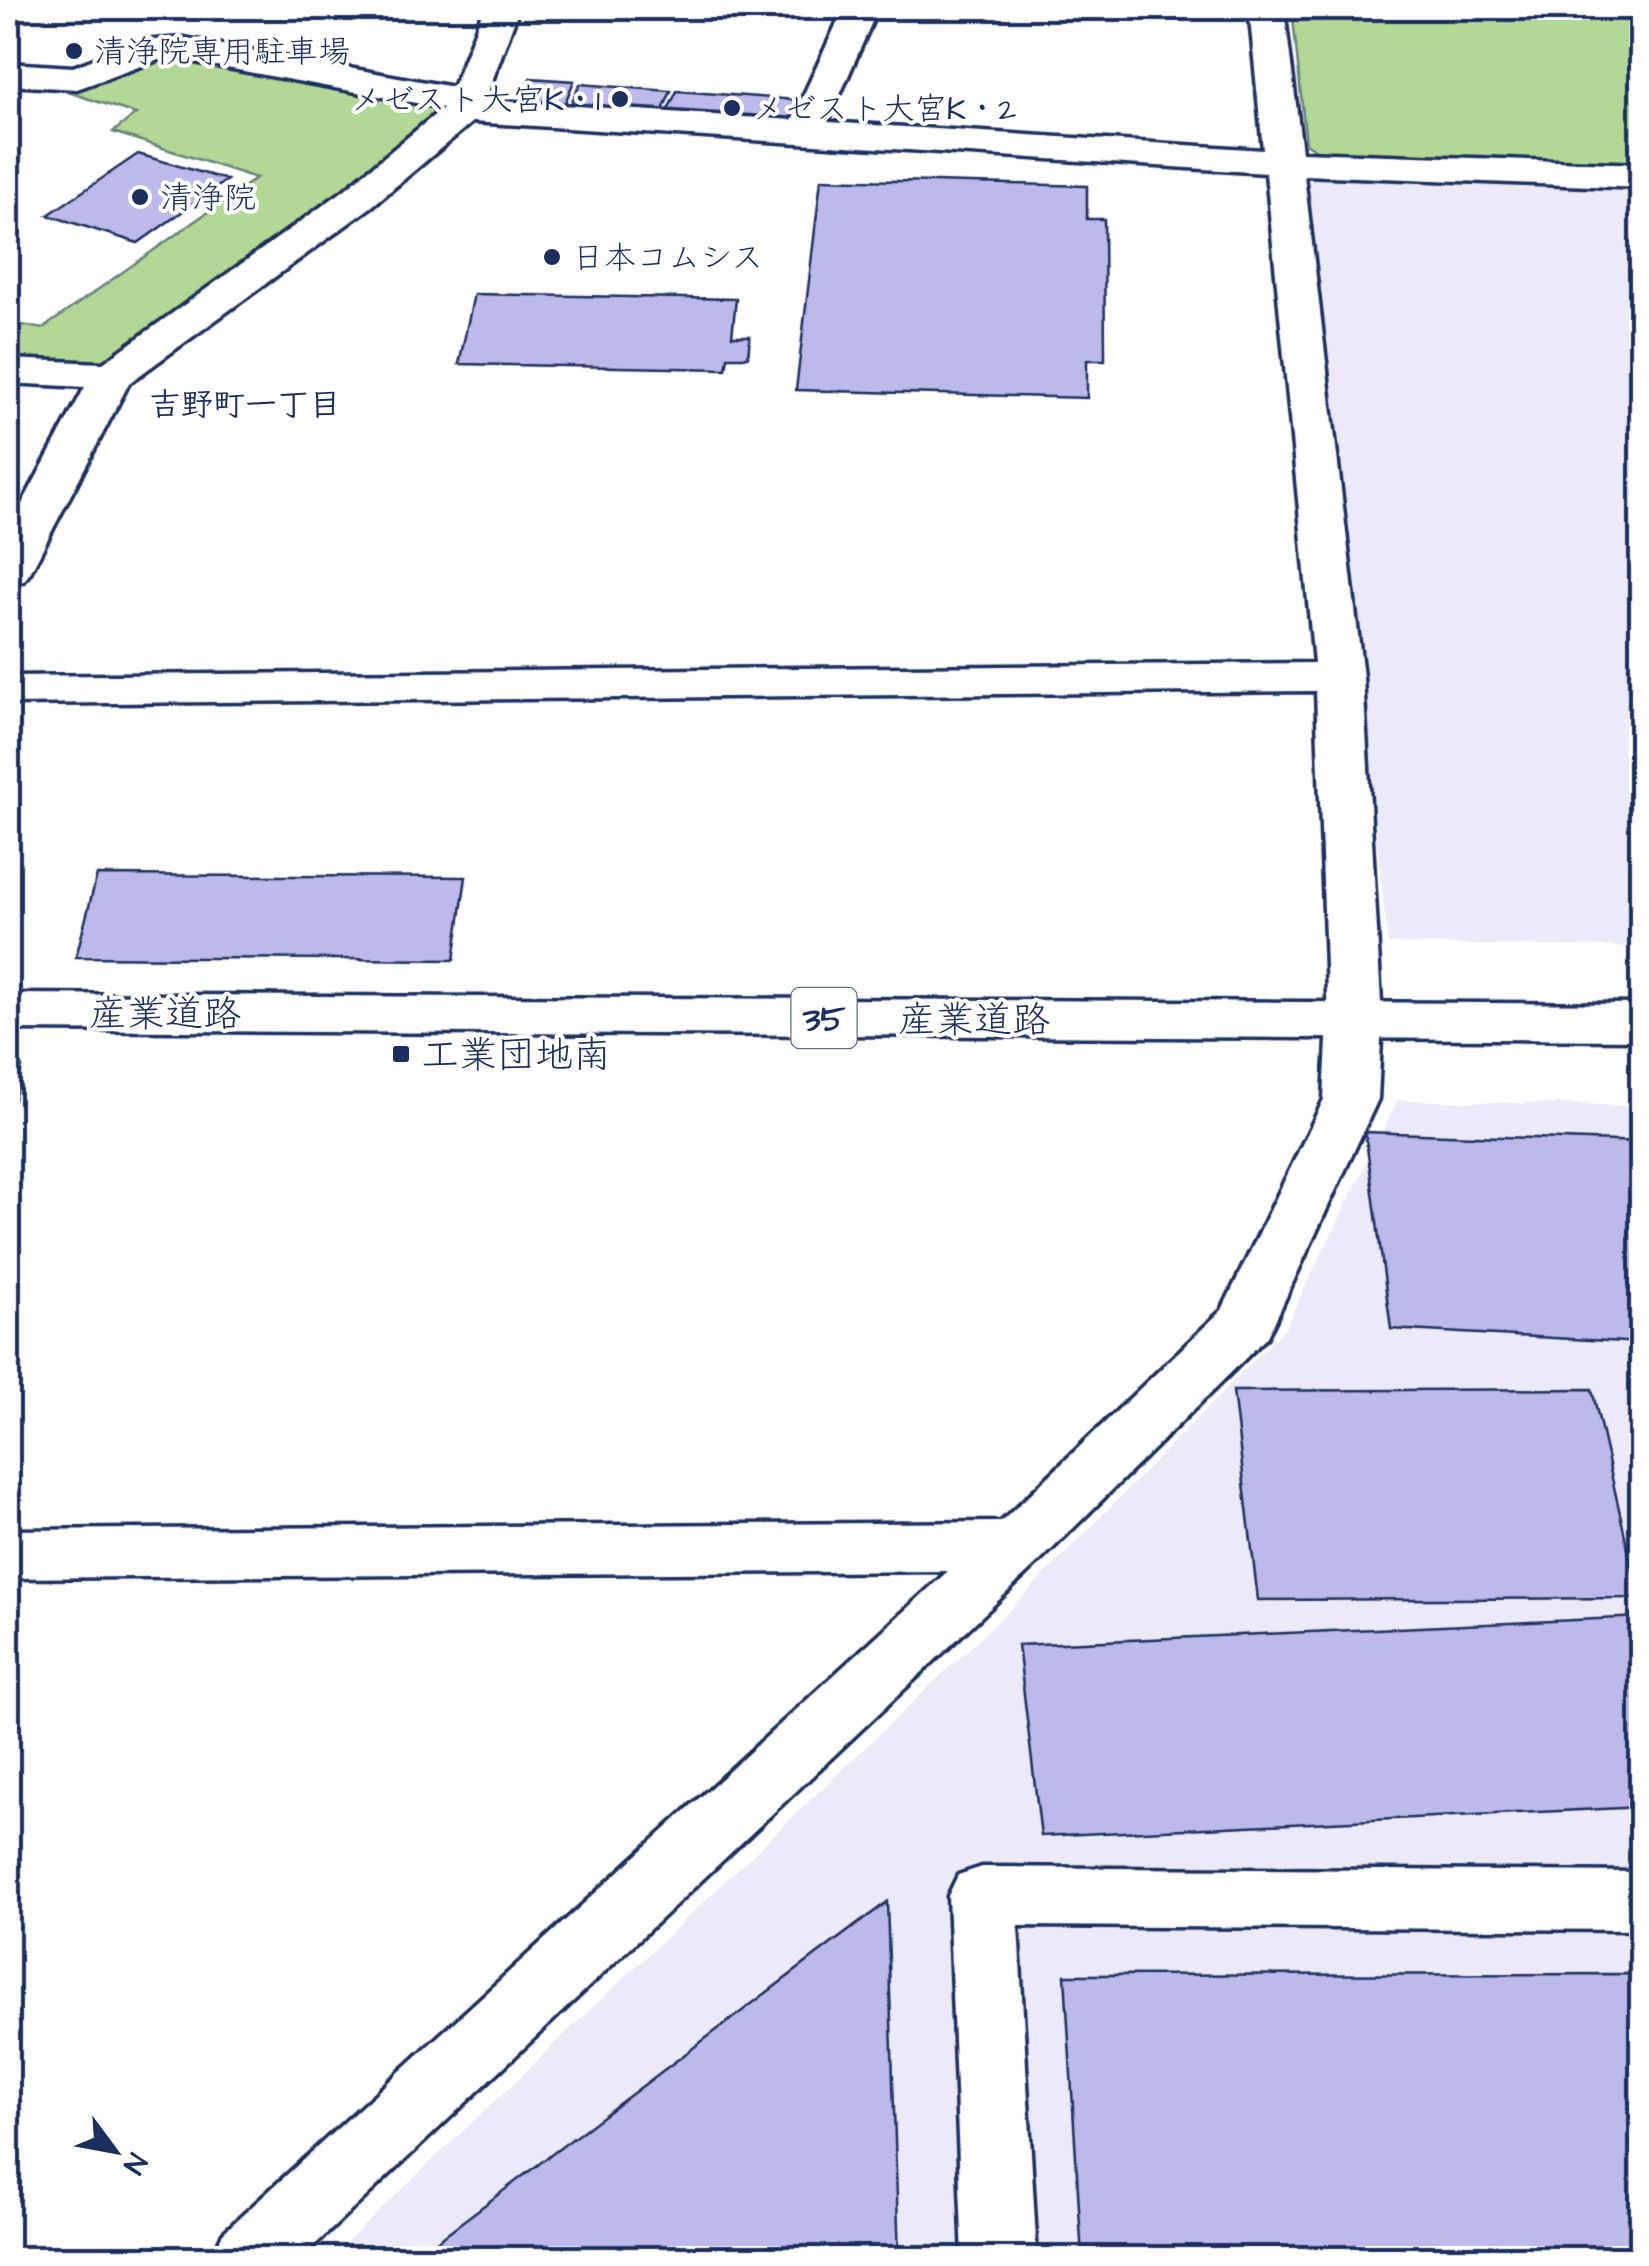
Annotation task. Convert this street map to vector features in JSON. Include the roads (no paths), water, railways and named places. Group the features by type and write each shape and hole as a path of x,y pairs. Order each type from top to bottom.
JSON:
{"street":[{"path":"8,571 112,376 357,199 463,105 501,8"},
{"path":"804,135 861,8"},
{"path":"248,2258 1016,1546 1245,1323 1351,1099 1355,1021 1338,677 1267,8"},
{"path":"8,74 77,78 191,35 463,105 804,135 1281,163 1642,176"},
{"path":"8,371 112,376"},
{"path":"8,690 1338,677"},
{"name":"産業道路","path":"8,1012 1642,1022"},
{"path":"8,1554 1016,1546"},
{"path":"1000,2258 982,1896 1642,1901"}],"place":[{"name":"清浄院専用駐車場","path":"74,51"},
{"name":"メゼスト大宮K・1","path":"620,99"},
{"name":"メゼスト大宮K・2","path":"732,108"},
{"name":"清浄院","path":"140,197"},
{"name":"日本コムシス","path":"552,257"},
{"name":"工業団地南","path":"401,1054"}],"district":[{"name":"吉野町一丁目","path":"245,404"}]}
